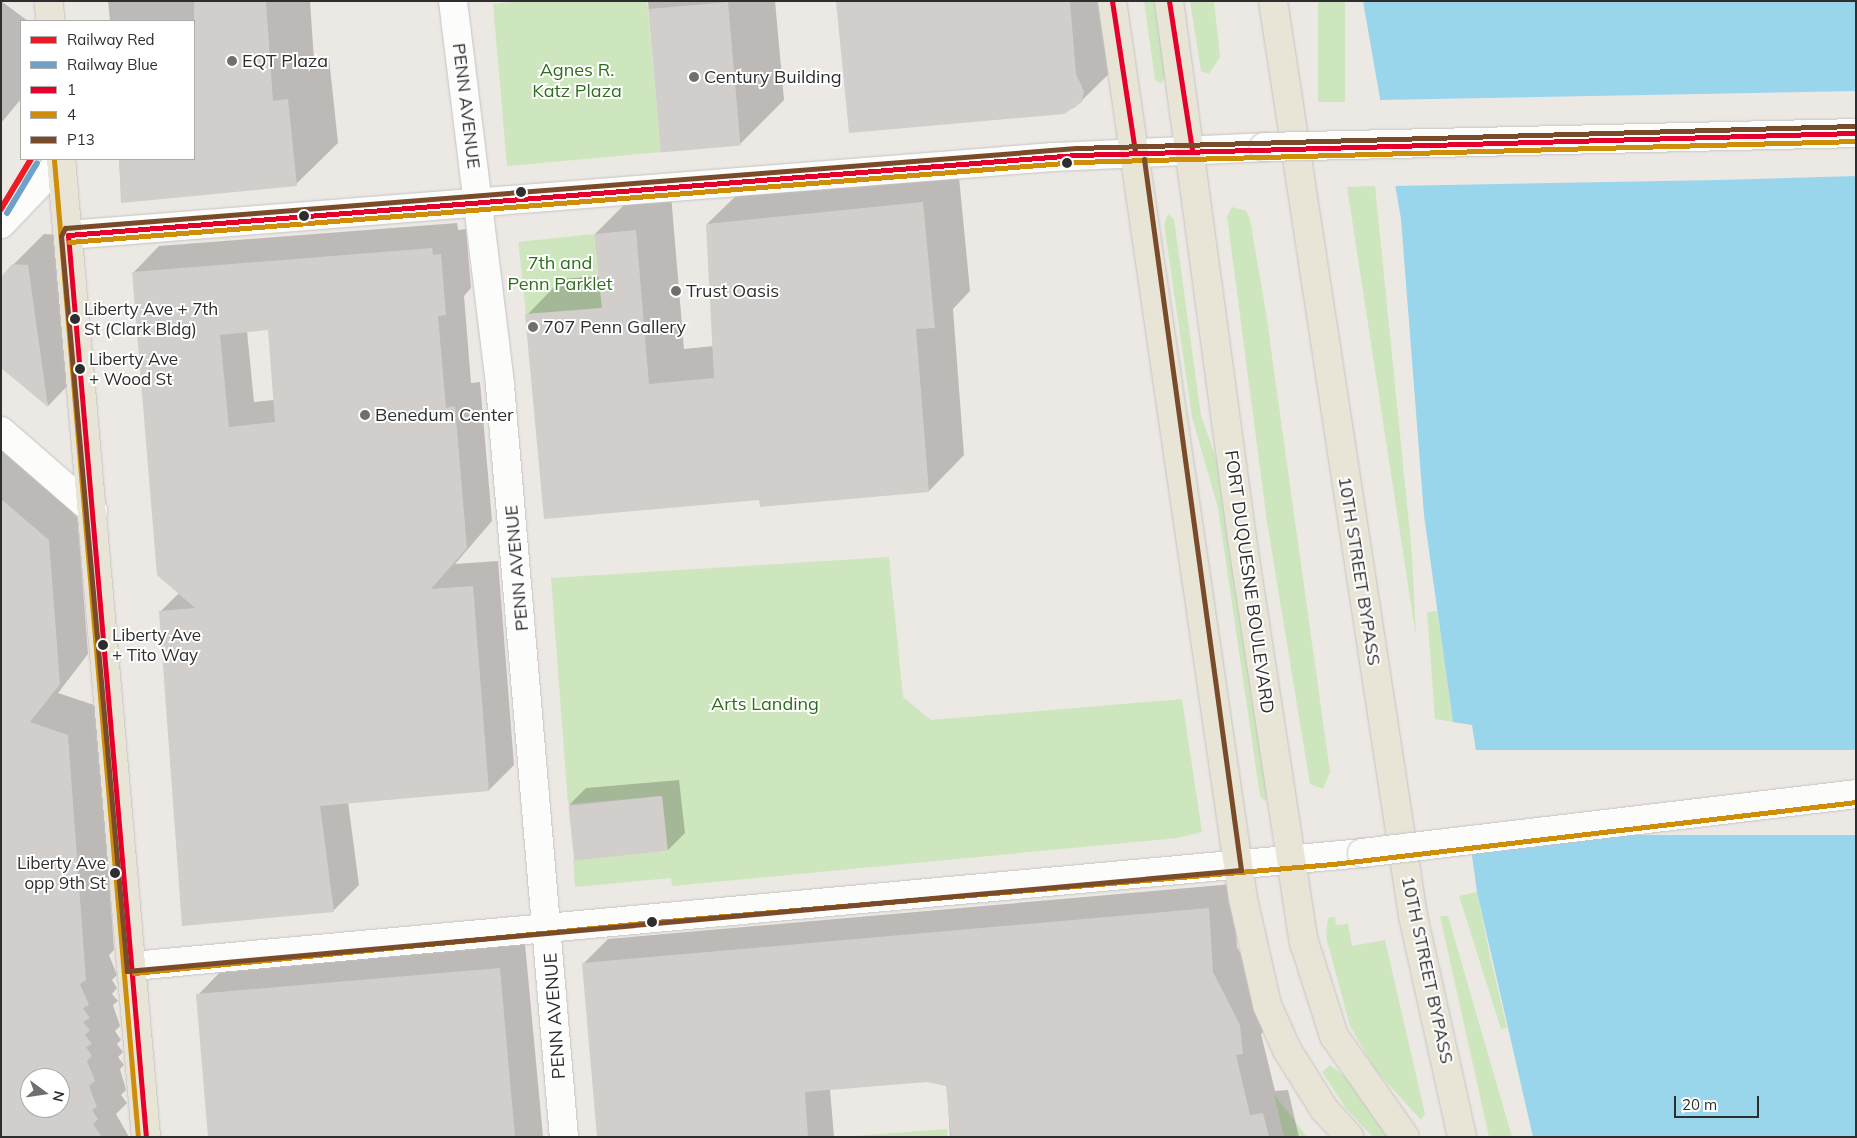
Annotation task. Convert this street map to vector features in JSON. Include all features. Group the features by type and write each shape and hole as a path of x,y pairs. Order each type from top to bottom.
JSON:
{"main road":[{"path":"49,1 50,20"},
{"path":"1112,1 1236,864 1268,1005 1298,1072 1349,1137"},
{"name":"FORT DUQUESNE BOULEVARD","path":"1169,1 1192,150 1288,858 1324,1014 1368,1090 1405,1137"},
{"name":"10TH STREET BYPASS","path":"1273,1 1413,916 1462,1137"},
{"path":"61,160 133,966 146,1137"}],"street":[{"name":"PENN AVENUE","path":"453,1 501,395 548,926 564,1137"},
{"path":"68,235 1135,152 1264,147 1856,133"},
{"path":"1,224 61,160"},
{"path":"1,431 93,511"},
{"path":"133,966 548,926 1288,858 1362,853 1856,794"}],"green space":[{"name":"Agnes R. Katz Plaza","path":"517,1 647,1 661,152 507,166 493,4"},
{"path":"1144,1 1154,1 1165,76 1161,84 1155,80"},
{"path":"1190,1 1214,1 1220,57 1209,74 1201,71"},
{"path":"1318,1 1345,1 1345,102 1318,102"},
{"path":"1375,186 1412,554 1416,637 1347,187"},
{"path":"1232,207 1246,211 1250,219 1266,313 1330,772 1323,789 1310,784 1267,522 1227,216"},
{"path":"1168,214 1174,219 1201,416 1222,475 1269,798 1265,801 1260,796 1218,508 1192,417 1164,224"},
{"name":"7th and Penn Parklet","path":"594,234 602,308 526,316 518,242"},
{"name":"Arts Landing","path":"889,557 903,697 931,720 1182,699 1202,832 1178,838 672,886 671,878 575,887 573,859 668,851 662,796 568,804 551,578"},
{"path":"1437,611 1453,722 1435,719 1427,612"},
{"path":"1477,892 1507,1028 1501,1029 1459,896"},
{"path":"1440,916 1448,916 1512,1137 1489,1137"},
{"path":"1335,917 1336,925 1348,924 1352,946 1385,940 1425,1114 1421,1120 1376,1071 1350,1026 1326,937 1328,918"},
{"path":"1330,1065 1346,1077 1393,1137 1373,1137 1347,1110 1322,1072"},
{"path":"1274,1094 1307,1137 1284,1137"},
{"path":"947,1129 948,1137 853,1136"}],"water":[{"path":"1363,1 1856,1 1856,1137 1533,1137 1477,892 1460,767 1478,764 1472,725 1453,722 1424,515 1401,219"}],"pier":[{"path":"1856,91 1856,176 1719,180 1393,186 1380,100"},
{"path":"1458,750 1856,750 1856,835 1458,835"}],"building":[{"path":"194,1 266,1 273,101 288,99 297,186 121,203 119,160 195,160"},
{"path":"836,1 1070,1 1076,74 1084,91 1082,102 1064,114 849,133"},
{"name":"Century Building","path":"728,2 741,145 661,152 648,9"},
{"path":"923,202 935,328 916,329 929,492 760,507 759,500 544,519 525,314 602,308 594,234 636,230 649,384 714,378 706,224"},
{"path":"432,248 433,255 441,254 446,315 438,316 446,408 455,406 467,548 431,589 473,586 489,791 320,806 334,912 182,926 159,611 195,608 157,575 132,272","holes":["268,330 275,422 229,427 220,335"]},
{"path":"12,264 28,265 48,407 1,368 1,277"},
{"path":"1,499 49,540 60,684 30,722 68,735 86,980 80,984 89,1005 83,1008 90,1018 83,1022 90,1030 85,1035 92,1044 86,1047 92,1056 87,1061 95,1081 89,1086 97,1107 92,1110 98,1119 93,1124 102,1137 1,1137"},
{"path":"662,796 668,851 574,861 569,806"},
{"path":"1209,908 1213,972 1240,1025 1243,1054 1236,1055 1250,1115 1263,1113 1269,1137 951,1137 946,1086 927,1082 805,1092 808,1137 597,1137 582,963"},
{"path":"500,968 515,1137 208,1137 196,994"}],"rail line":[{"name":"Red","path":"1,209 30,160"},
{"name":"Blue","path":"7,213 37,163"}],"transit line":[{"name":"1","path":"1112,1 1135,152"},
{"name":"1","path":"1169,1 1192,150"},
{"name":"P13","path":"1144,159 1241,870 127,971 61,236 65,228 1076,148 1856,126"},
{"name":"1","path":"68,235 1076,155 1856,133"},
{"name":"4","path":"69,242 1076,162 1856,141"},
{"name":"4","path":"54,160 138,1137"},
{"name":"1","path":"68,235 146,1137"},
{"name":"4","path":"134,973 643,923 1333,864 1856,802"}],"place":[{"name":"EQT Plaza","path":"232,61"},
{"name":"Century Building","path":"694,77"},
{"name":"Trust Oasis","path":"676,291"},
{"name":"Liberty Ave + 7th St (Clark Bldg)","path":"75,319"},
{"name":"707 Penn Gallery","path":"533,327"},
{"name":"Liberty Ave + Wood St","path":"80,369"},
{"name":"Benedum Center","path":"365,415"},
{"name":"Liberty Ave + Tito Way","path":"103,645"},
{"name":"Liberty Ave opp 9th St","path":"115,873"}]}
